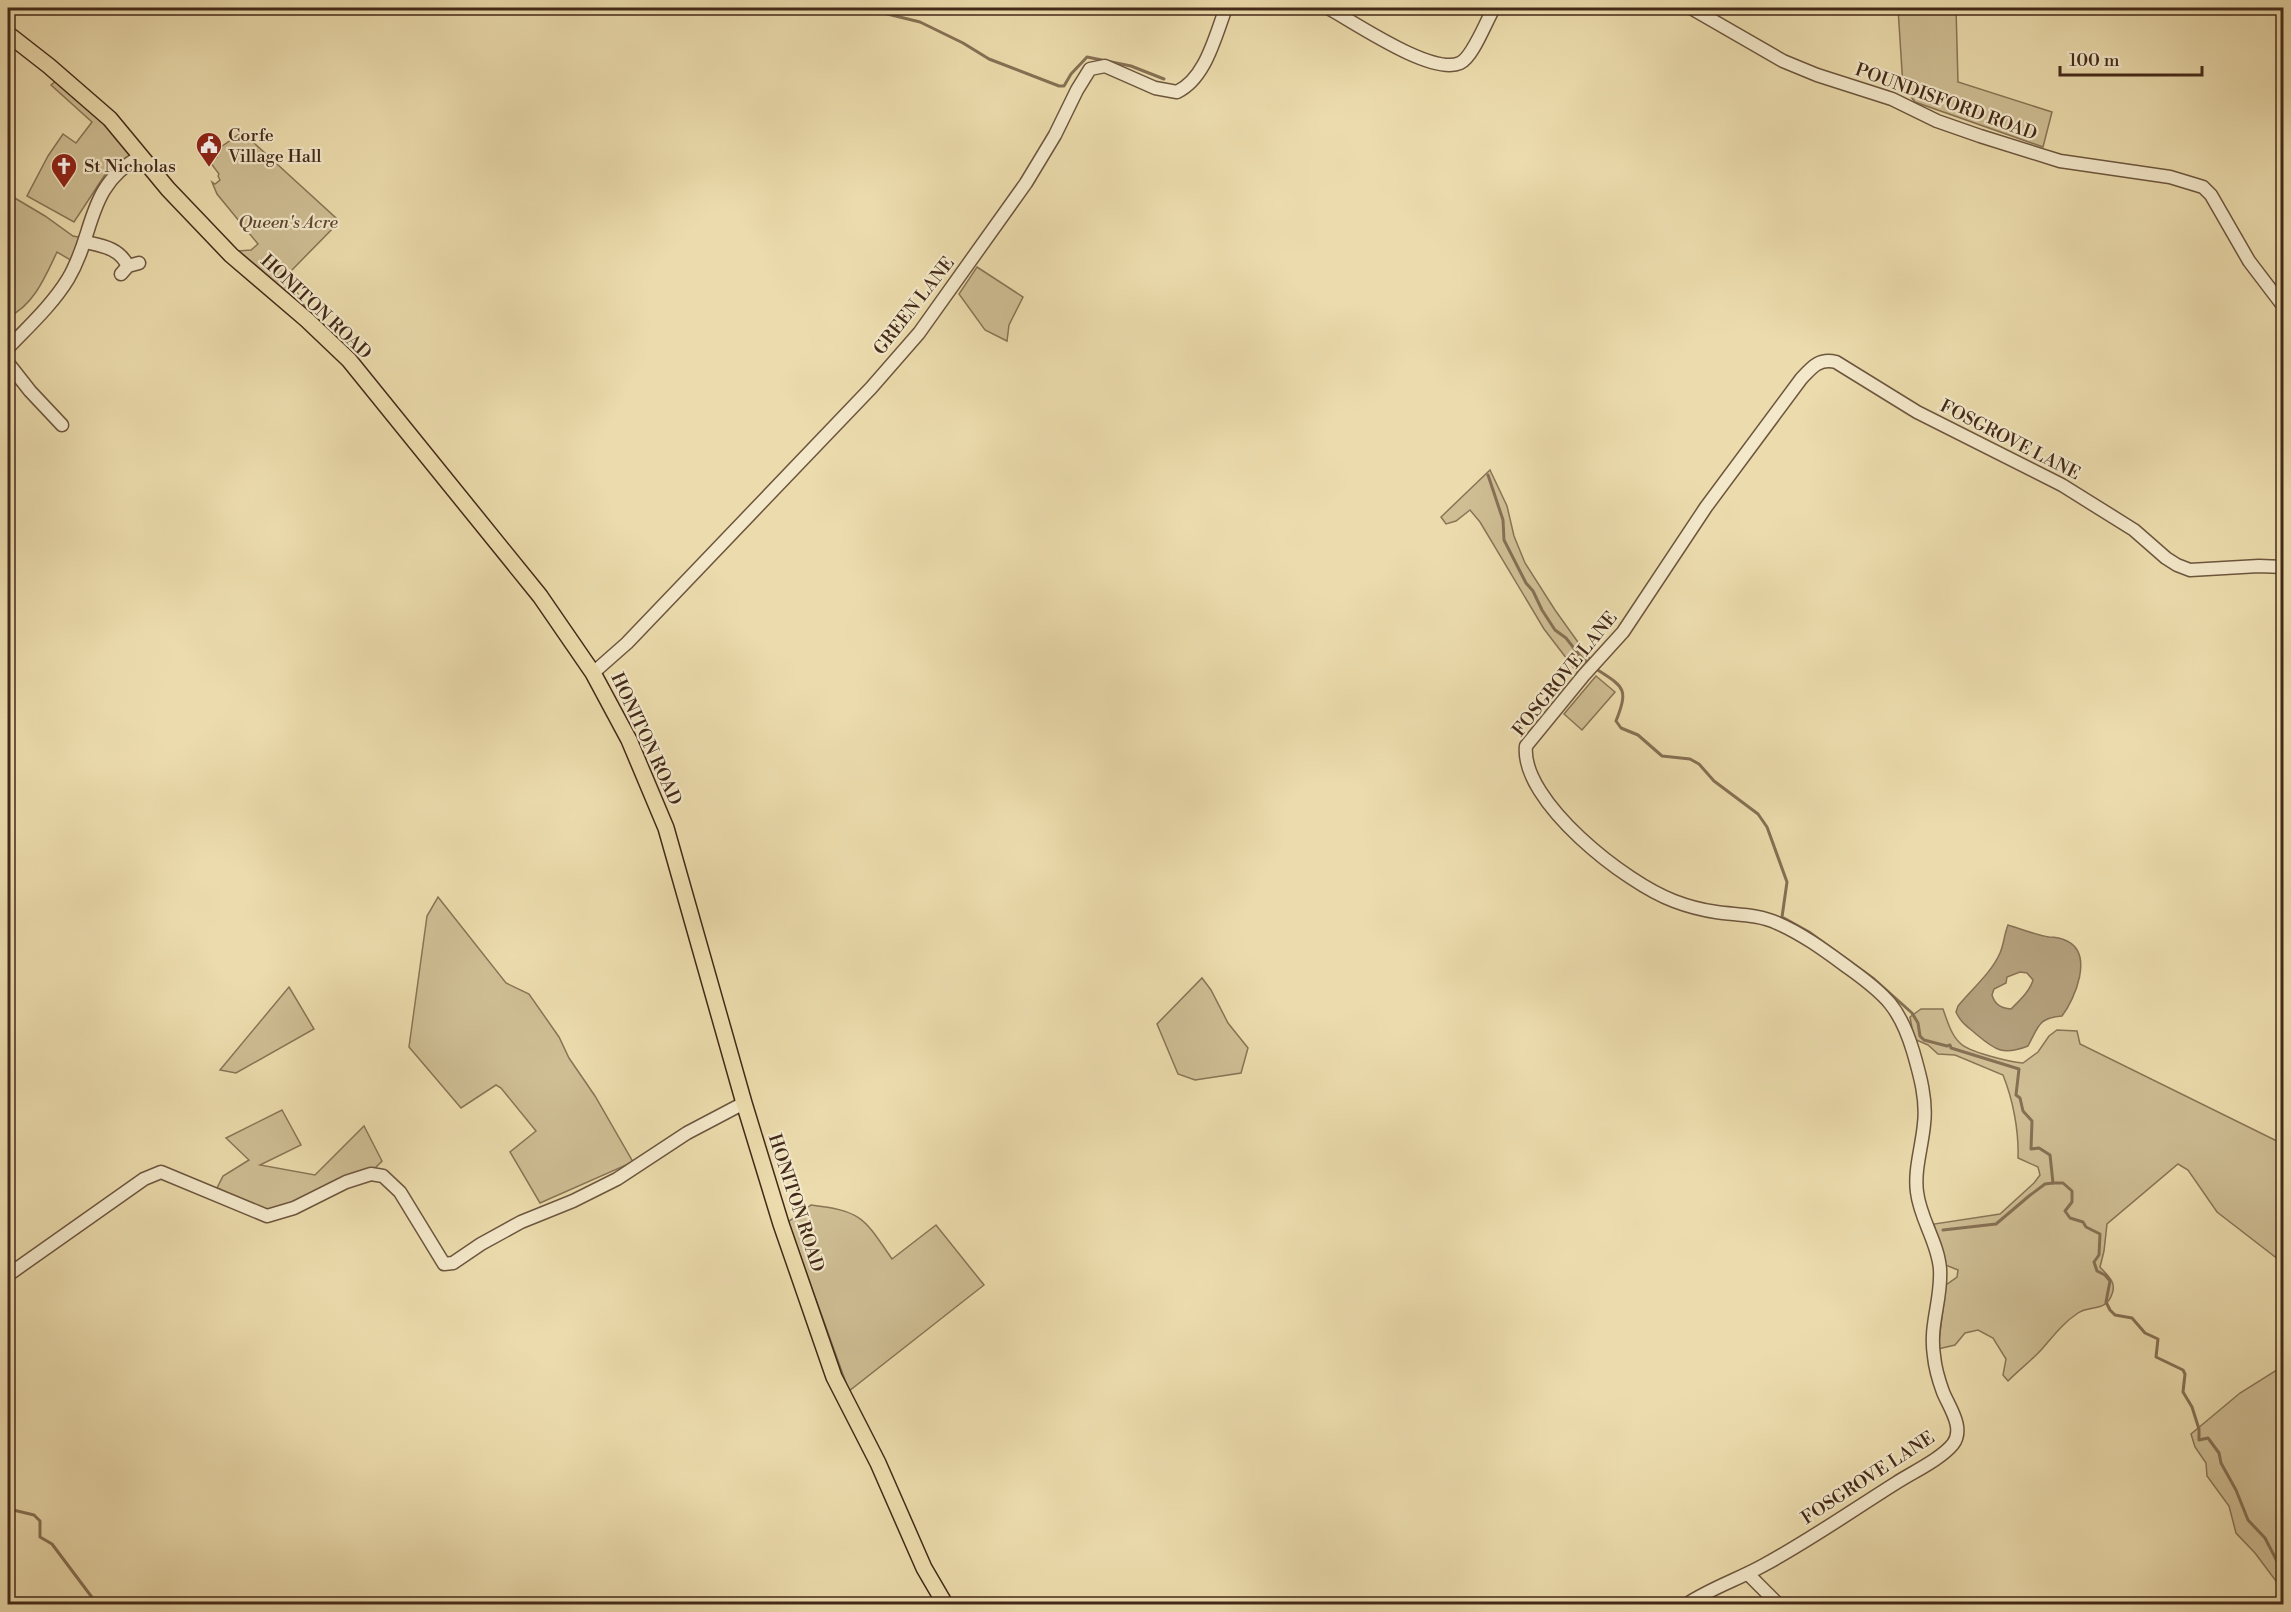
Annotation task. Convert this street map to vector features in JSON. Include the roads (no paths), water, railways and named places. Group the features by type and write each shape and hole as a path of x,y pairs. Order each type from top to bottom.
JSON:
{"main road":[{"name":"HONITON ROAD","path":"8,34 110,119 168,189 231,255 316,328 349,360 540,596 593,673 629,740 666,828 744,1104 781,1224 834,1377 878,1463 924,1568 945,1605"}],"street":[{"name":"GREEN LANE","path":"593,673 627,643 871,388 919,333 1026,183 1090,69 1105,66 1155,88 1177,92 1192,82 1202,68 1226,8"},
{"path":"1328,8 1413,56 1430,62 1454,64 1460,63 1468,56 1494,8"},
{"name":"POUNDISFORD ROAD","path":"1691,8 1783,61 1817,75 1892,99 1937,121 2060,161 2170,177 2203,187 2211,195 2249,261 2283,307"},
{"path":"8,348 60,291 69,277 85,242 92,212 106,185 141,156"},
{"path":"85,242 116,251 124,258 129,268"},
{"name":"FOSGROVE LANE","path":"1748,1574 1920,1468 1948,1448 1956,1437 1956,1421 1942,1389 1934,1358 1931,1333 1939,1295 1940,1271 1916,1182 1924,1108 1923,1092 1913,1051 1896,1009 1862,978 1809,940 1767,919 1714,912 1673,901 1644,887 1609,863 1564,821 1535,784 1526,760 1526,746 1584,675 1623,632 1706,507 1801,379 1816,363 1821,361 1836,362 1917,412 2062,485 2134,530 2176,565 2190,570 2283,567"},
{"path":"8,363 30,391 62,425"},
{"path":"8,1275 144,1179 161,1172 267,1216 288,1211 346,1182 371,1174 383,1176 400,1192 444,1264 453,1263 481,1244 521,1222 573,1201 617,1179 687,1133 744,1104"},
{"path":"1687,1605 1715,1588 1748,1574 1778,1605"}],"waterway":[{"path":"863,8 920,22 963,43 989,59 1059,86 1064,86 1071,74 1087,57 1131,66 1164,79"},
{"path":"1488,475 1503,520 1504,540 1526,583 1555,630 1566,638 1587,662"},
{"path":"1596,669 1613,680 1621,689 1623,695 1616,721 1621,728 1638,735 1662,756 1690,759 1699,764 1714,781 1758,814 1767,827 1787,882 1782,917 1809,932 1874,979 1912,1013 1918,1023 1920,1036 1924,1040 1950,1045 1951,1048 2019,1069 2016,1095 2020,1098 2023,1111 2032,1121 2031,1149 2039,1148 2050,1155 2053,1183 2063,1183 2072,1191 2072,1202 2065,1211 2070,1218 2083,1222 2086,1227 2100,1234 2099,1255 2094,1262 2097,1271 2110,1281 2106,1302 2110,1310 2115,1315 2132,1318 2145,1333 2158,1339 2156,1357 2183,1370 2185,1374 2183,1392 2192,1407 2199,1429 2199,1440 2208,1438 2219,1453 2221,1463 2236,1490 2248,1520 2265,1538 2279,1565 2278,1575 2284,1582"},
{"path":"1943,1230 1996,1224 2045,1184 2053,1183"},
{"path":"8,1506 9,1509 34,1515 40,1521 40,1537 52,1544 97,1604"}],"place":[{"name":"Corfe Village Hall","path":"209,168"},
{"name":"St Nicholas","path":"64,189"}],"park label":[{"name":"Queen's Acre","path":"288,222"}]}
